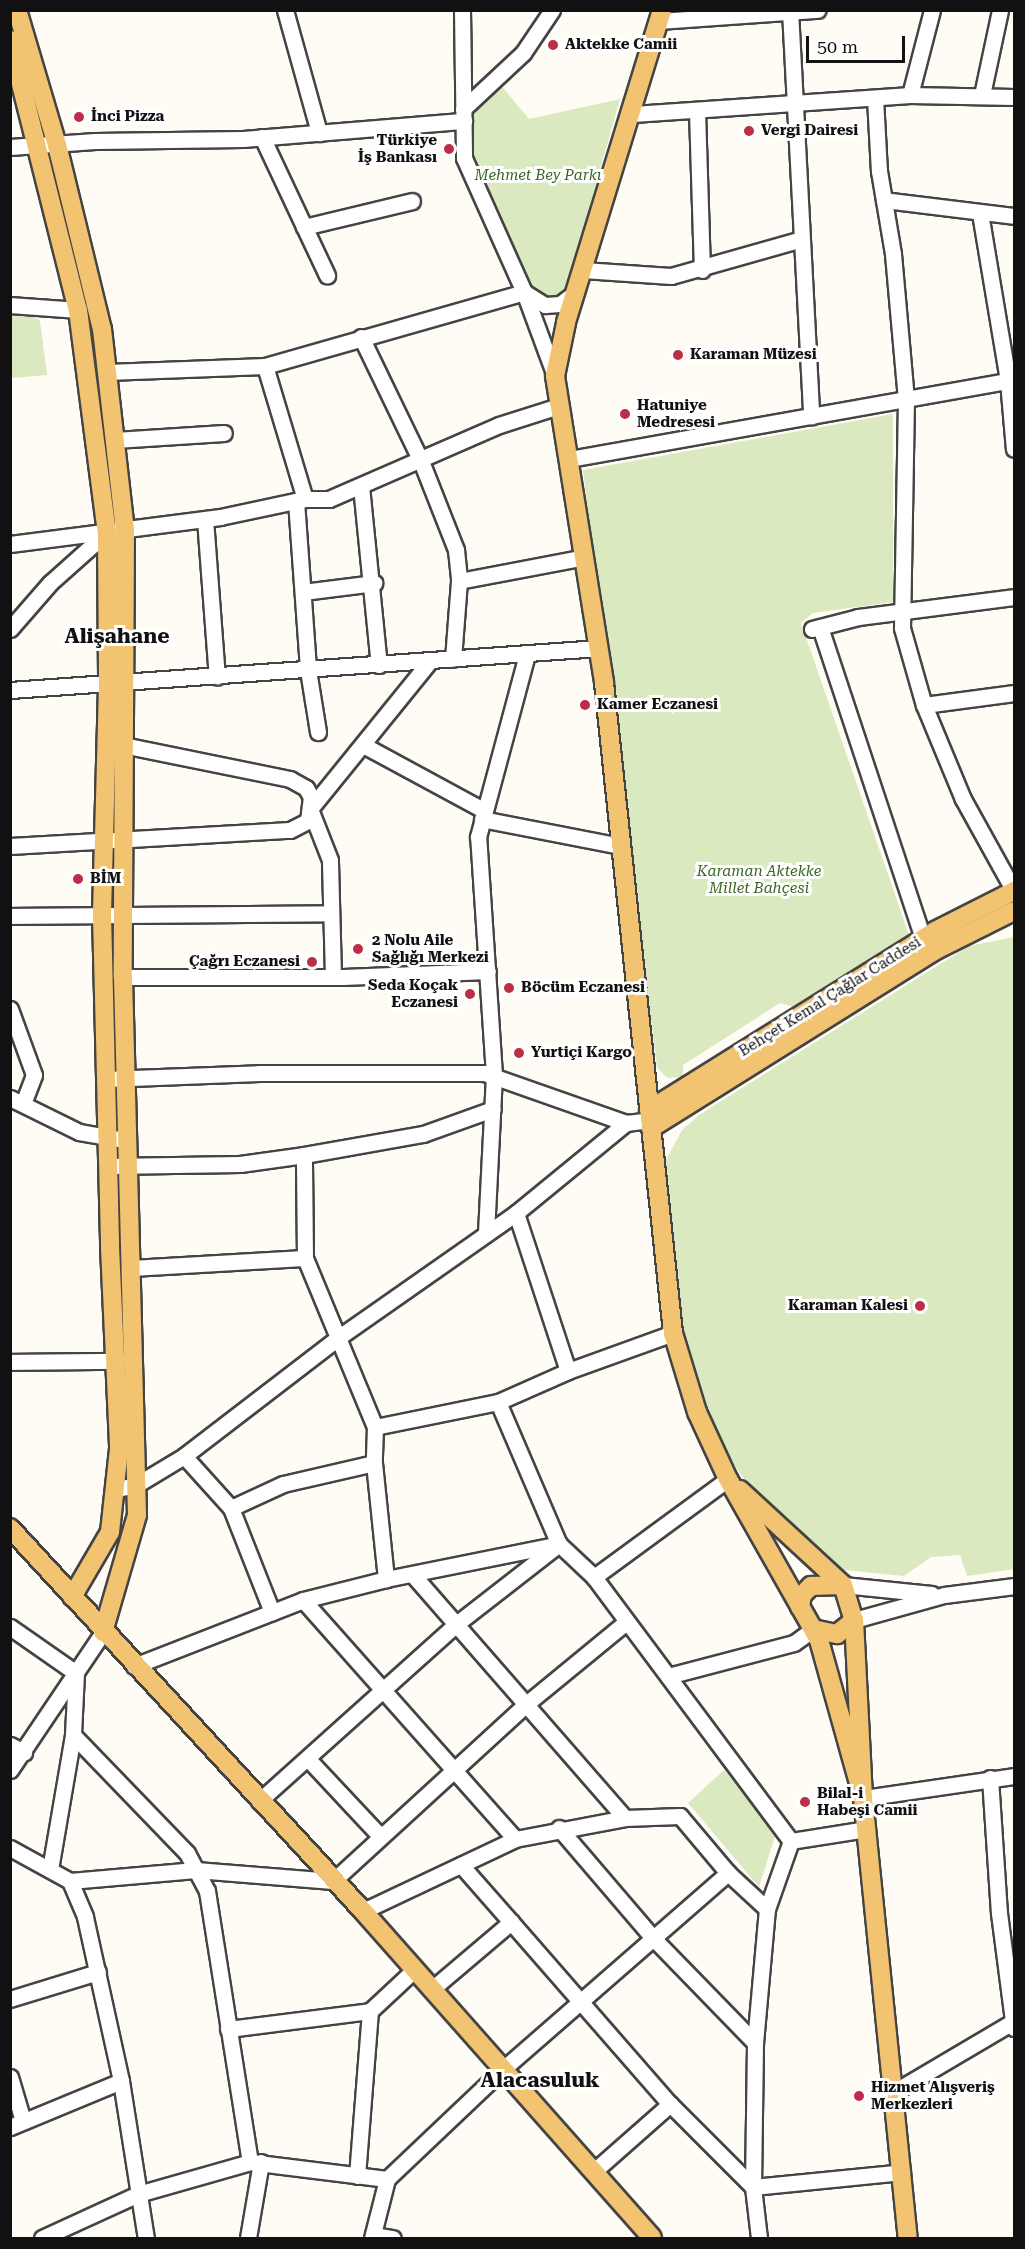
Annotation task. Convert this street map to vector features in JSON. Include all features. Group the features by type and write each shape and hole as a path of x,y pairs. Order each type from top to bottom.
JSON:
{"main road":[{"path":"17,10 20,64"},
{"path":"661,16 633,114 576,292 555,376 598,648 672,1333 697,1412 728,1479 813,1629 863,1798"},
{"path":"10,40 48,145 102,329 115,440 116,685 113,839 122,915 137,1515 103,1632"},
{"path":"48,145 116,531"},
{"path":"72,1598 110,1532 117,1489 102,914 123,745 116,685"},
{"name":"Behçet Kemal Çağlar Caddesi","path":"650,1120 923,939 1014,891"},
{"name":"Behçet Kemal Çağlar Caddesi","path":"650,1120 936,950 1014,911"},
{"path":"728,1479 843,1585 854,1620 863,1798 908,2238"},
{"path":"10,1528 134,1666 363,1911 652,2238"},
{"path":"800,1607 802,1595 812,1586 843,1585"},
{"path":"813,1629 837,1634 854,1620"}],"street":[{"path":"285,10 319,133"},
{"path":"462,10 466,167 524,292 555,376"},
{"path":"10,147 319,133 464,115 523,53 552,10"},
{"path":"661,16 818,10"},
{"path":"910,95 932,10"},
{"path":"982,95 1000,10"},
{"path":"790,11 811,416"},
{"path":"633,114 796,105 910,95 1014,97"},
{"path":"875,98 884,200 893,254 906,399 902,628 924,705 963,799 1014,891"},
{"path":"697,111 702,270"},
{"path":"262,137 327,275"},
{"path":"884,200 1014,216"},
{"path":"304,227 412,201"},
{"path":"980,213 1011,381 1014,449"},
{"path":"583,270 671,276 702,270 802,239"},
{"path":"107,372 265,366 524,292 545,305 560,304 576,292"},
{"path":"10,305 78,310"},
{"path":"361,337 421,461 456,550 459,581 453,659"},
{"path":"265,366 300,500 308,670 318,732"},
{"path":"569,459 1011,381"},
{"path":"10,544 205,519 300,500 330,499 499,425 559,406"},
{"path":"115,440 224,433"},
{"path":"362,486 374,583 379,665"},
{"path":"205,519 217,677"},
{"path":"12,622 50,583 116,531"},
{"path":"459,581 585,557"},
{"path":"303,592 374,583"},
{"path":"923,939 816,628 904,610 1014,597"},
{"path":"10,690 116,685 598,648"},
{"path":"486,1233 494,1075 479,857 482,814 527,654"},
{"path":"10,846 290,830 308,820 310,809 430,661"},
{"path":"924,705 1014,693"},
{"path":"123,745 290,779 306,788 310,809 330,860 333,977"},
{"path":"363,745 482,814 621,846"},
{"path":"10,916 331,913"},
{"path":"991,922 1014,920"},
{"path":"123,977 333,977 488,971"},
{"path":"10,1009 34,1075 17,1100 79,1132 107,1139 126,1139"},
{"path":"106,1079 260,1073 494,1075 626,1122 650,1120"},
{"path":"108,1166 240,1164 304,1155 423,1134 493,1109"},
{"path":"117,1489 136,1485 184,1456 339,1336 516,1214 626,1122"},
{"path":"304,1155 305,1258 375,1427 374,1463 386,1579"},
{"path":"516,1214 568,1371"},
{"path":"130,1268 305,1258"},
{"path":"375,1427 498,1402 568,1371 672,1333"},
{"path":"10,1362 114,1361"},
{"path":"498,1402 559,1545 594,1577 791,1840"},
{"path":"184,1456 231,1508 272,1612"},
{"path":"231,1508 283,1484 374,1463"},
{"path":"594,1577 728,1479"},
{"path":"134,1666 303,1600 386,1579 559,1545"},
{"path":"259,1801 455,1625 559,1545"},
{"path":"413,1575 625,1818"},
{"path":"843,1585 944,1595"},
{"path":"854,1620 944,1595 1014,1586"},
{"path":"303,1600 515,1839"},
{"path":"10,1848 70,1881 196,1870 333,1881 525,1706 626,1622"},
{"path":"10,1627 76,1673"},
{"path":"668,1676 794,1643 813,1629"},
{"path":"10,1770 17,1749 76,1673 103,1632"},
{"path":"50,1869 73,1735 76,1673"},
{"path":"73,1735 187,1853 207,1891 228,2029 256,2162 248,2238"},
{"path":"308,1759 380,1836"},
{"path":"863,1798 1014,1776"},
{"path":"894,2092 1014,2024 999,1913 990,1778"},
{"path":"363,1911 515,1839 559,1828 625,1818 681,1816 728,1873 767,1909"},
{"path":"559,1828 653,1938 755,2043"},
{"path":"791,1840 867,1829"},
{"path":"759,2238 753,2187 755,2043 767,1909 791,1840"},
{"path":"461,1865 578,2002 670,2104 753,2187"},
{"path":"393,2238 373,2236 387,2179 502,2070 728,1873"},
{"path":"70,1881 85,1917 98,1972 121,2081 146,2238"},
{"path":"432,1989 511,1922"},
{"path":"228,2029 370,2011 415,1969"},
{"path":"10,1999 98,1972"},
{"path":"357,2176 370,2011"},
{"path":"10,2077 17,2124 121,2081"},
{"path":"593,2172 670,2104"},
{"path":"42,2238 138,2194 256,2162 387,2179"},
{"path":"753,2187 902,2172"}],"green space":[{"name":"Mehmet Bey Parkı","path":"499,83 529,119 620,99 567,286 562,294 548,300 531,294 468,157 468,112"},
{"path":"11,316 35,317 40,321 47,375 11,378"},
{"name":"Karaman Aktekke Millet Bahçesi","path":"893,414 893,602 813,613 801,623 910,938 793,1007 780,1003 683,1065 683,1077 667,1078 657,1067 583,470"},
{"name":"Karaman Kalesi","path":"1014,937 1014,1569 967,1576 960,1555 931,1557 904,1576 835,1569 768,1510 725,1453 683,1346 663,1166 682,1130 699,1115 969,946"},
{"path":"724,1770 776,1833 759,1887 688,1803"}],"place":[{"name":"Aktekke Camii","path":"553,45"},
{"name":"İnci Pizza","path":"79,117"},
{"name":"Vergi Dairesi","path":"749,131"},
{"name":"Türkiye İş Bankası","path":"449,149"},
{"name":"Karaman Müzesi","path":"678,355"},
{"name":"Hatuniye Medresesi","path":"625,414"},
{"name":"Kamer Eczanesi","path":"585,705"},
{"name":"BİM","path":"78,879"},
{"name":"2 Nolu Aile Sağlığı Merkezi","path":"358,949"},
{"name":"Çağrı Eczanesi","path":"312,962"},
{"name":"Böcüm Eczanesi","path":"509,988"},
{"name":"Seda Koçak Eczanesi","path":"470,994"},
{"name":"Yurtiçi Kargo","path":"519,1053"},
{"name":"Karaman Kalesi","path":"920,1306"},
{"name":"Bilal-i Habeşi Camii","path":"805,1802"},
{"name":"Hizmet Alışveriş Merkezleri","path":"859,2096"}],"district":[{"name":"Alişahane","path":"117,636"},
{"name":"Alacasuluk","path":"540,2080"}]}
